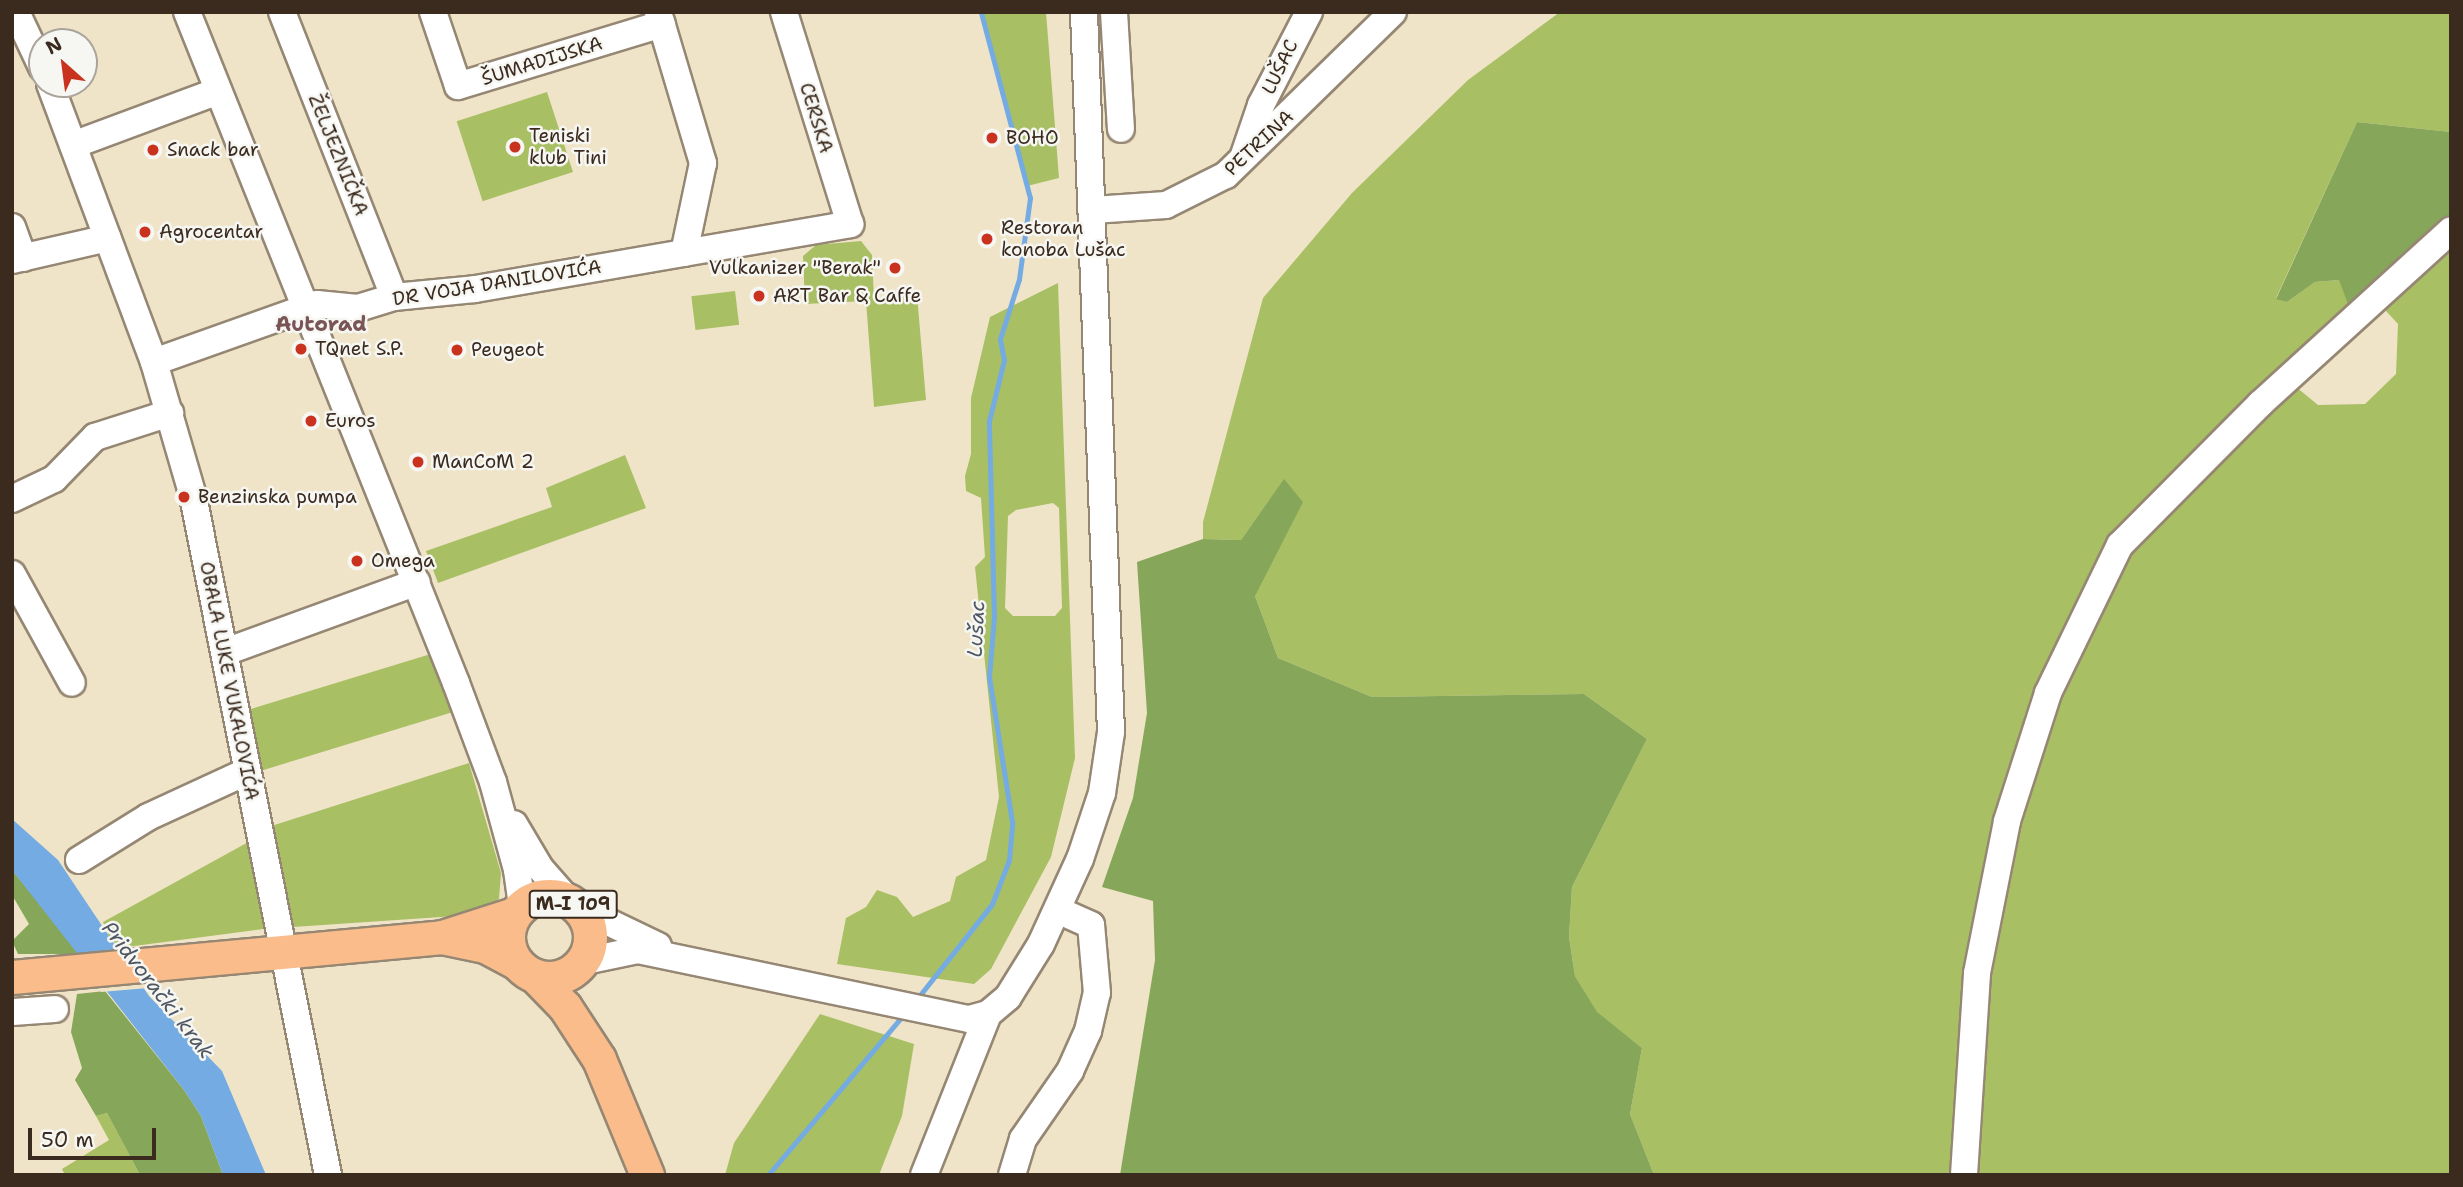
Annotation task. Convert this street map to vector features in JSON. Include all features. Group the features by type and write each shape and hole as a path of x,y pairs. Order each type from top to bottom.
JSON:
{"main road":[{"name":"M-I 109","path":"12,977 442,937 518,910 544,895 572,903 590,931 580,965 599,1059"},
{"name":"M-I 109","path":"518,910 507,938 525,969"},
{"name":"M-I 109","path":"442,937 485,946 525,969 565,1006 599,1059 647,1175"},
{"path":"525,969 549,978 580,965"}],"street":[{"path":"16,12 28,37"},
{"path":"187,12 303,308 417,582 493,782 517,870 518,910"},
{"name":"ŽELJEZNIČKA","path":"282,12 394,297"},
{"name":"ŠUMADIJSKA","path":"433,12 458,86 660,18"},
{"name":"CERSKA","path":"785,12 850,224"},
{"path":"580,965 635,950 685,958 968,1019 988,1014 1008,997 1057,910 1080,859 1102,793 1111,732 1084,12"},
{"path":"1114,12 1121,130"},
{"name":"LUŠAC","path":"1242,163 1261,105 1309,12"},
{"name":"PETRINA","path":"1093,210 1166,205 1202,191 1242,163 1393,12"},
{"path":"660,18 703,163 684,253"},
{"path":"74,145 218,91"},
{"name":"OBALA LUKE VUKALOVIĆA","path":"56,98 154,362 193,496 328,1175"},
{"name":"DR VOJA DANILOVIĆA","path":"154,362 317,304 358,308 394,297 475,289 850,224"},
{"path":"12,227 18,259 107,238"},
{"path":"1964,1175 1977,973 2007,821 2048,693 2120,545 2260,404 2451,230"},
{"path":"12,499 54,479 96,437 170,413"},
{"path":"12,574 72,683"},
{"path":"225,652 417,582"},
{"path":"79,860 148,817 246,772"},
{"path":"493,782 527,847 572,903 685,958"},
{"path":"1013,1175 1023,1139 1070,1071 1088,1031 1097,993 1091,925 1057,910"},
{"path":"12,1012 55,1009"},
{"path":"924,1175 988,1014"}],"green space":[{"path":"981,12 1046,12 1059,178 1027,186"},
{"path":"1560,12 2451,12 2451,132 2357,122 2276,298 2287,302 2315,282 2339,280 2368,301 2118,543 2005,821 1962,1175 1654,1175 1630,1114 1642,1048 1597,1013 1575,976 1569,937 1572,887 1647,739 1584,694 1372,697 1278,658 1255,596 1284,480 1241,540 1203,539 1203,522 1263,298 1352,193 1468,80"},
{"name":"Teniski klub Tini","path":"547,92 573,172 483,201 457,121"},
{"path":"2357,122 2451,132 2451,227 2368,301 2348,304 2339,280 2315,282 2287,302 2276,299"},
{"path":"2451,233 2451,1175 1967,1175 1969,1120 2009,822 2122,546 2290,382 2318,405 2365,404 2396,374 2398,324 2376,300"},
{"path":"861,241 872,255 874,300 917,295 926,400 874,407 866,301 805,304 803,256 816,245"},
{"path":"1058,283 1075,758 1051,857 991,969 974,984 837,964 846,918 866,907 877,890 897,897 913,917 950,901 956,877 986,860 999,797 975,567 985,557 981,498 966,491 965,476 971,454 971,398 990,317","holes":["1053,503 1059,508 1062,608 1055,616 1013,616 1005,608 1008,516 1016,510"]},
{"path":"735,291 739,325 695,330 691,296"},
{"path":"625,455 646,508 438,583 426,551 552,507 546,488"},
{"path":"1284,479 1303,502 1255,596 1278,658 1372,697 1584,694 1647,739 1572,887 1569,937 1575,976 1597,1012 1642,1048 1630,1114 1654,1175 1120,1175 1155,960 1153,901 1102,887 1133,798 1147,713 1137,562 1203,539 1241,540"},
{"path":"434,653 452,712 258,772 240,712"},
{"path":"469,763 501,873 499,899 471,915 293,927 284,919 265,828"},
{"path":"252,840 268,921 263,929 119,948 109,937 103,922"},
{"path":"12,870 81,954 18,954 12,941 29,924 12,895"},
{"path":"105,991 184,1090 201,1116 223,1175 140,1175 107,1113 96,1116 75,1080 82,1068 71,1032 77,994"},
{"path":"820,1014 914,1044 902,1116 879,1175 725,1175 734,1143"},
{"path":"107,1113 140,1175 65,1175 62,1169 109,1140 96,1116"}],"water":[{"path":"12,819 58,860 149,996 222,1071 266,1175 223,1175 201,1116 184,1090 12,870"}],"pier":[{"path":"125,951 148,988 101,992 77,955"}],"waterway":[{"name":"Lušac","path":"916,1000 992,904 1009,860 1012,822 989,677 994,616 989,421 1004,360 1000,339 1019,279 1030,198 981,12"},
{"name":"Lušac","path":"768,1175 905,1013"}],"place":[{"name":"BOHO","path":"992,138"},
{"name":"Teniski klub Tini","path":"515,147"},
{"name":"Snack bar","path":"153,150"},
{"name":"Agrocentar","path":"145,232"},
{"name":"Restoran konoba Lušac","path":"987,239"},
{"name":"Vulkanizer \"Berak\"","path":"895,268"},
{"name":"ART Bar & Caffe","path":"759,296"},
{"name":"TQnet S.P.","path":"301,349"},
{"name":"Peugeot","path":"457,350"},
{"name":"Euros","path":"311,421"},
{"name":"ManCoM 2","path":"418,462"},
{"name":"Benzinska pumpa","path":"184,497"},
{"name":"Omega","path":"357,561"}],"district":[{"name":"Autorad","path":"321,324"}],"water label":[{"name":"Pridvorački krak","path":"158,990"}]}
